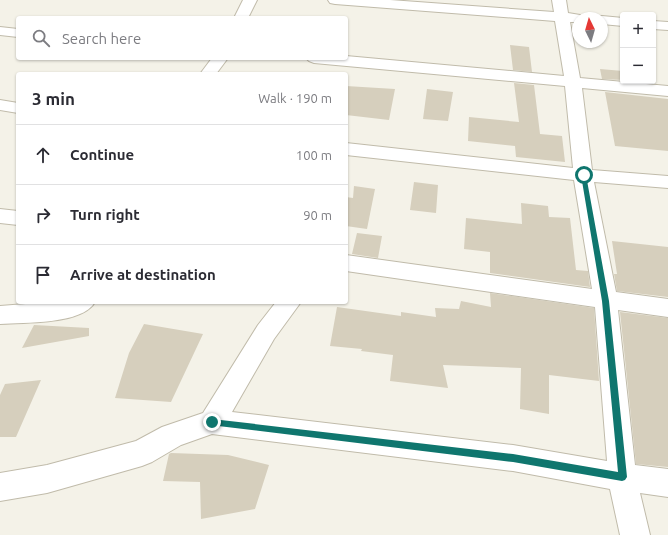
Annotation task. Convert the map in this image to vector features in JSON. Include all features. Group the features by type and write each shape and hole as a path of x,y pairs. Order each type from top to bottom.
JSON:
{"street":[{"path":"242,16 250,0"},
{"path":"335,0 572,18"},
{"path":"559,0 573,82 584,175 606,301 622,477 635,535"},
{"path":"608,21 620,22"},
{"path":"656,25 668,26"},
{"path":"0,44 10,32"},
{"path":"336,60 668,91"},
{"path":"0,105 16,108"},
{"path":"348,149 584,175 668,182"},
{"path":"0,216 16,218"},
{"path":"348,263 606,301 668,308"},
{"path":"0,315 67,310 79,304"},
{"path":"212,422 266,332 287,304"},
{"path":"0,487 47,479 142,453 172,436 212,422 513,458 622,477 668,483"}],"building":[{"path":"510,45 529,47 532,72 513,70"},
{"path":"600,69 620,71 620,80 602,79"},
{"path":"514,83 534,85 540,134 562,136 565,162 516,157 515,146 468,141 469,117 519,122"},
{"path":"348,86 395,89 389,120 348,115"},
{"path":"427,89 453,92 448,121 423,119"},
{"path":"605,92 668,99 668,151 615,146"},
{"path":"414,182 438,185 436,213 410,210"},
{"path":"354,186 375,189 367,229 348,226 348,197 353,198"},
{"path":"521,203 548,206 549,217 570,218 576,270 588,271 590,287 490,273 490,252 464,249 466,218 522,224"},
{"path":"357,233 382,236 378,258 352,254"},
{"path":"612,241 668,247 668,297 617,291 614,274 617,274"},
{"path":"490,293 594,308 599,381 549,375 549,414 520,409 521,368 443,365 448,388 390,381 393,355 361,351 362,349 330,346 337,307 401,316 401,312 436,317 435,308 459,309 461,301 491,307"},
{"path":"620,312 668,318 668,467 636,464"},
{"path":"144,324 203,334 171,402 115,398 129,353"},
{"path":"34,325 89,328 89,336 22,348"},
{"path":"41,380 16,437 0,437 0,395 5,384"},
{"path":"169,454 228,455 269,465 255,509 201,519 200,482 163,481"}],"route":[{"path":"212,422 513,458 622,477 606,301 584,175"}]}
